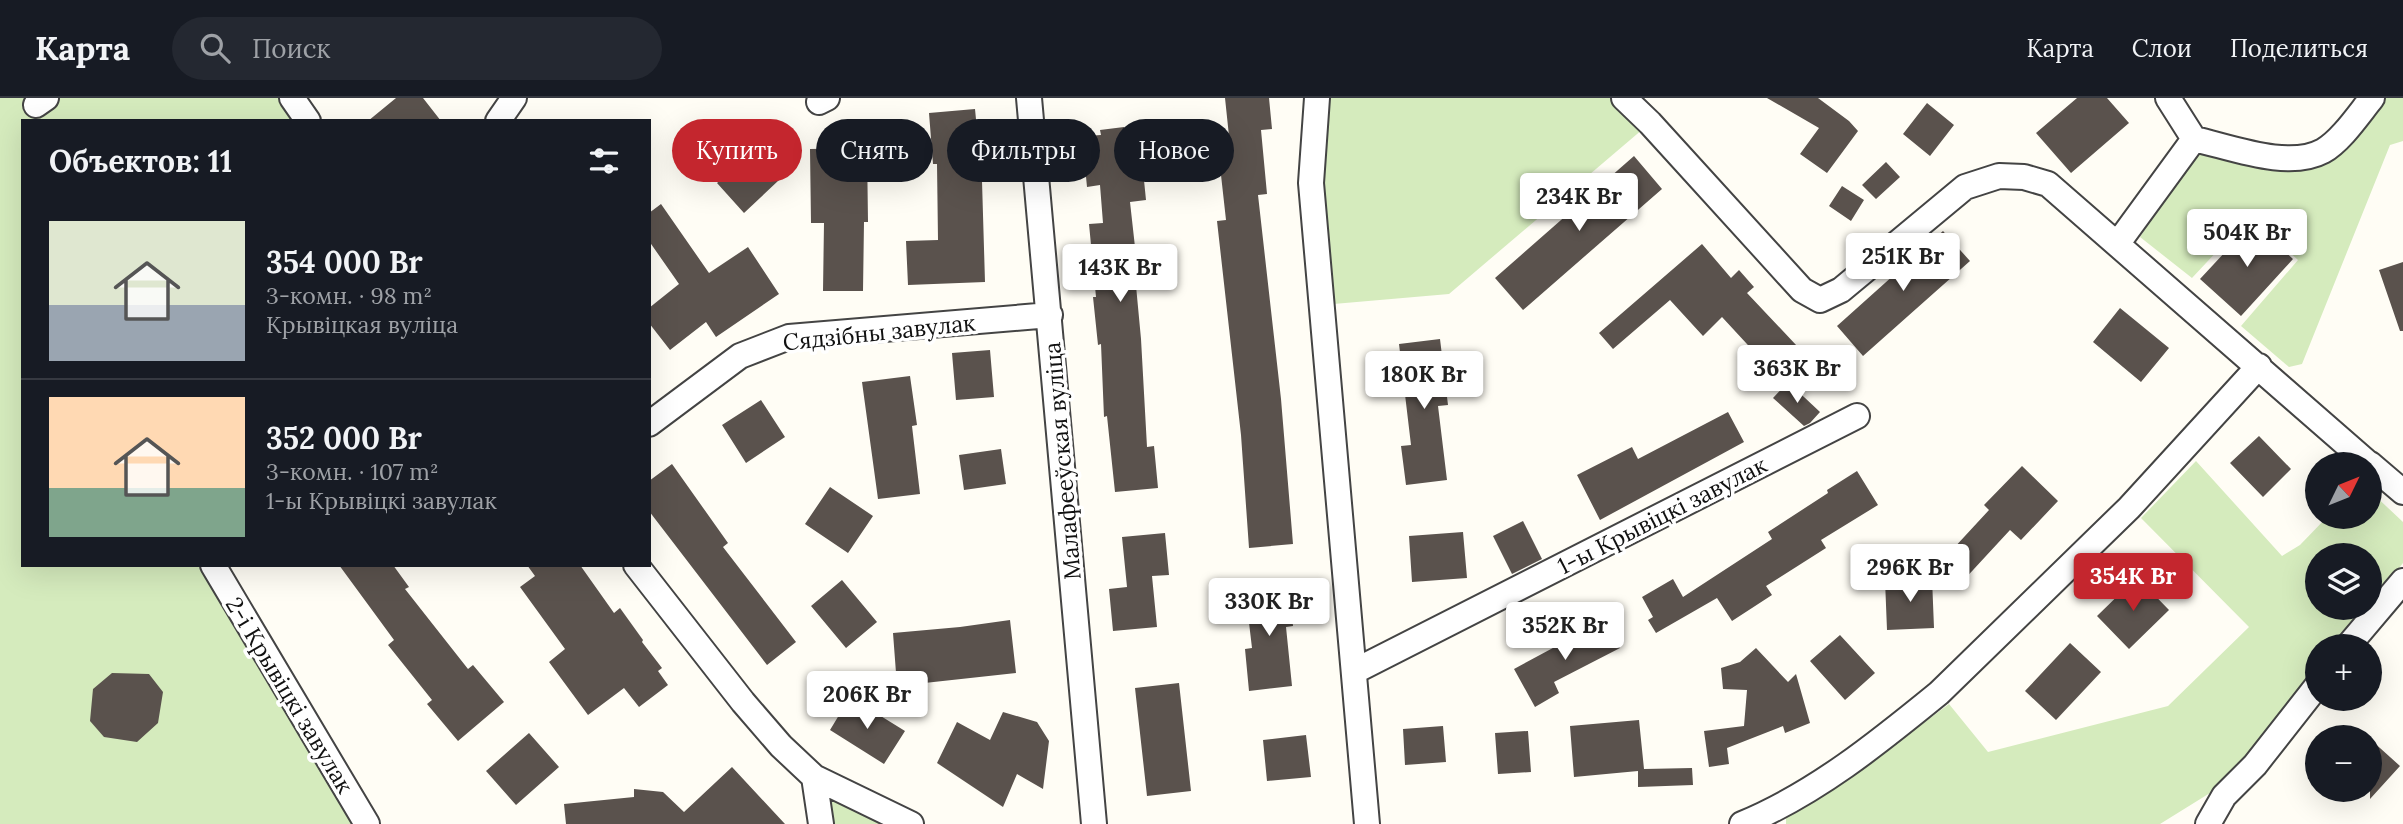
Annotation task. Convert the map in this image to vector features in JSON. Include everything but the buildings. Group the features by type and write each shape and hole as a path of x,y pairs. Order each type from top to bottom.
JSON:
{"street":[{"path":"292,98 307,119"},
{"path":"499,119 514,98"},
{"name":"Малафееўская вуліца","path":"1029,98 1094,824"},
{"path":"1317,98 1311,183 1367,824"},
{"path":"1623,98 1650,123 1802,290 1820,300 1841,290 1965,187 1999,176 2024,177 2049,184 2356,452"},
{"path":"2168,98 2194,139 2282,160 2325,150 2372,98"},
{"path":"2118,243 2194,139"},
{"name":"Сядзібны завулак","path":"651,423 740,356 789,337 1050,315"},
{"path":"1742,824 1809,790 1939,693 2129,508 2259,366"},
{"name":"1-ы Крывіцкі завулак","path":"1355,671 1857,416"},
{"path":"2382,475 2403,492"},
{"name":"2-і Крывіцкі завулак","path":"214,567 367,824"},
{"path":"637,567 743,702 781,746 814,777 911,824"},
{"path":"2358,634 2403,581"},
{"path":"2185,824 2224,796 2255,765 2305,701"},
{"path":"814,777 821,824"},
{"path":"2208,824 2224,796"}],"green space":[{"path":"0,98 292,98 307,119 21,119 21,567 214,567 367,824 0,824"},
{"path":"1317,98 1624,98 1650,123 1449,294 1322,305"},
{"path":"2379,98 2403,98 2403,141 2390,145 2302,364 2289,367 2241,326 2298,260 2250,216 2192,278 2140,237 2198,147 2280,169"},
{"path":"2196,461 2282,556 2300,545 2315,529 2382,529 2382,502 2403,522 2403,563 2382,589 2382,543 2305,543 2305,620 2357,620 2346,634 2305,634 2305,687 2218,788 2160,824 1786,824 1786,816 1795,809 1863,768 1949,704 1988,752 2168,706 2249,627 2141,518"},
{"path":"814,777 911,824 821,824"}]}
